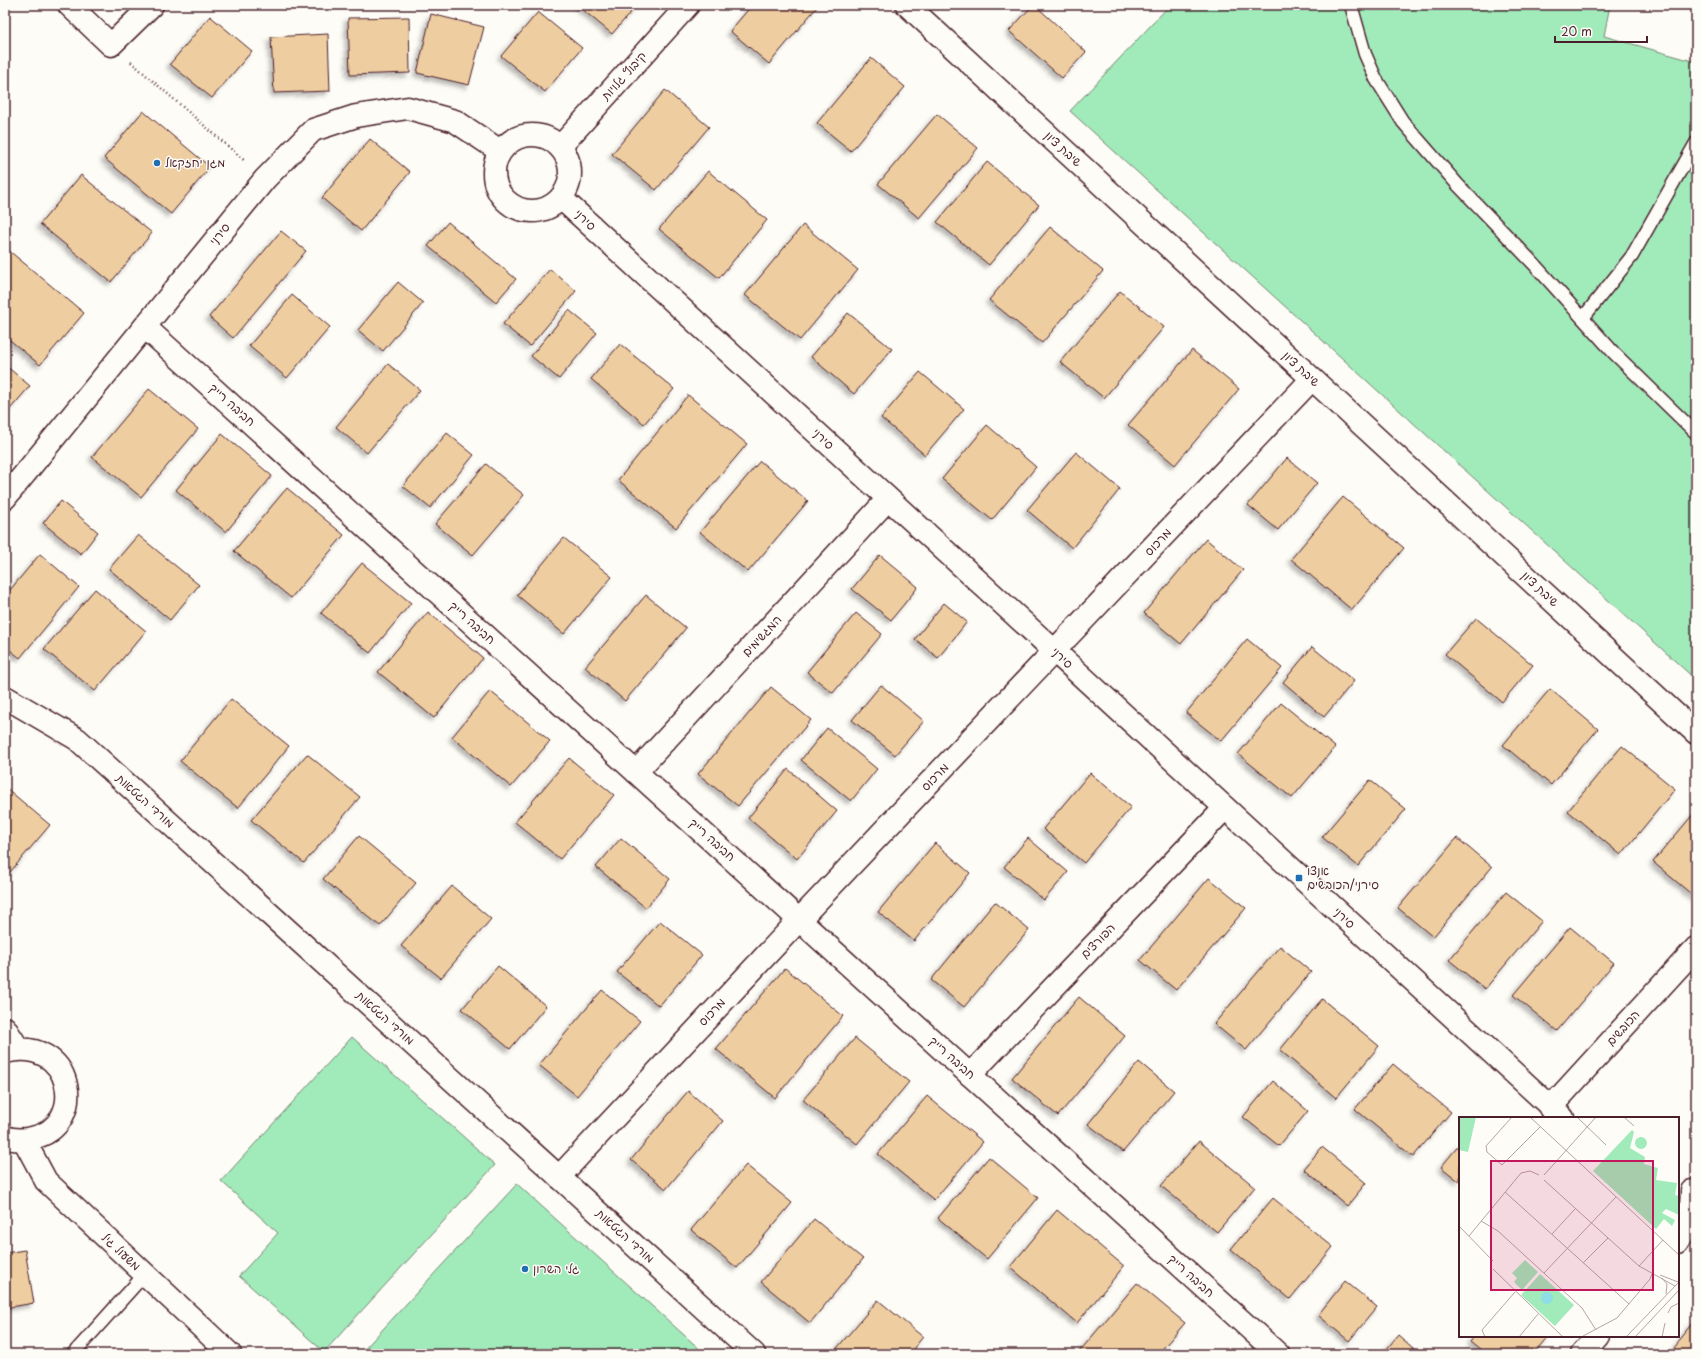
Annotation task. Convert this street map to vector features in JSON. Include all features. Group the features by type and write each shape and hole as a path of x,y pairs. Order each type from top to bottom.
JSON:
{"street":[{"path":"68,5 111,45 152,5"},
{"name":"קיבוץ גלויות","path":"560,147 688,5"},
{"name":"שיבת ציון","path":"907,5 1696,733"},
{"name":"סירני","path":"5,498 265,179 312,130 356,116 408,108 455,121 500,151"},
{"path":"536,134 549,138 560,147 568,160 570,173 568,187 561,198 551,207 538,211 524,211 512,206 504,200 496,189 493,176 494,163 500,151 510,140 523,135 536,134"},
{"name":"סירני","path":"561,198 1557,1113"},
{"name":"חביבה רייך","path":"145,326 1278,1354"},
{"name":"מרכוס","path":"559,1177 799,920 1312,379"},
{"name":"המגשימים","path":"636,772 888,499"},
{"name":"מורדי הגטאות","path":"5,698 77,739 754,1354"},
{"name":"הפורצים","path":"970,1075 1225,808"},
{"name":"הכובשים","path":"1557,1113 1696,948"},
{"path":"5,1028 12,1050 33,1050 46,1056 57,1065 64,1077 68,1092 66,1106 60,1119 51,1130 38,1137 14,1138"},
{"name":"משעול גיל","path":"14,1138 46,1181 230,1354"},
{"path":"1679,1240 1690,1223 1691,1191"},
{"path":"1582,1354 1597,1337"}],"lane":[{"path":"1351,5 1366,54 1376,79 1403,122 1458,184 1614,353 1696,433"},
{"path":"1583,318 1632,256 1696,142"},
{"path":"73,1354 145,1274"}],"path":[{"path":"111,45 265,179"}],"green space":[{"path":"1170,5 1610,5 1604,36 1696,62 1696,680 1070,111"},
{"path":"352,1037 495,1165 324,1352 239,1276 278,1233 221,1181"},
{"name":"גלי השרון","path":"517,1184 705,1354 360,1354"}],"building":[{"path":"577,5 637,5 612,34"},
{"path":"752,5 815,5 817,7 769,64 730,31"},
{"path":"1033,5 1035,5 1086,52 1062,78 1009,31"},
{"path":"538,12 582,48 545,92 501,56"},
{"path":"431,14 484,27 469,85 417,73"},
{"path":"210,16 252,51 212,98 170,64"},
{"path":"409,17 410,73 350,75 348,18"},
{"path":"328,34 330,91 274,93 271,37"},
{"path":"871,58 905,87 851,151 817,123"},
{"path":"665,90 709,127 656,190 612,154"},
{"name":"מגן יחזקאל","path":"143,111 210,167 171,214 104,158"},
{"path":"937,114 978,148 919,218 878,184"},
{"path":"370,139 410,172 361,231 322,198"},
{"path":"987,162 1039,205 989,265 937,222"},
{"path":"708,171 767,220 719,278 659,229"},
{"path":"81,175 152,233 111,282 40,224"},
{"path":"448,222 516,279 496,302 428,246"},
{"path":"803,225 858,270 800,340 745,295"},
{"path":"1050,227 1103,271 1042,343 989,300"},
{"path":"281,231 306,251 233,338 209,317"},
{"path":"7,249 84,313 40,365 5,336 5,252"},
{"path":"550,269 576,291 530,346 503,324"},
{"path":"398,282 423,303 383,351 358,330"},
{"path":"1120,291 1164,327 1104,398 1060,362"},
{"path":"292,295 330,327 287,378 249,346"},
{"path":"569,310 597,333 559,379 531,356"},
{"path":"848,313 892,349 854,394 811,357"},
{"path":"620,344 674,389 644,424 591,379"},
{"path":"1192,350 1239,389 1175,465 1128,425"},
{"path":"388,364 420,390 367,453 336,427"},
{"path":"5,365 30,386 5,415"},
{"path":"920,372 964,409 925,455 881,418"},
{"path":"149,389 198,429 141,497 92,457"},
{"path":"688,395 747,444 676,528 618,480"},
{"path":"987,425 1036,467 992,520 942,479"},
{"path":"447,433 474,455 430,508 403,486"},
{"path":"222,434 272,476 226,532 176,490"},
{"path":"1076,452 1120,489 1072,548 1027,510"},
{"path":"1287,458 1317,483 1278,530 1248,505"},
{"path":"760,461 808,501 748,572 700,532"},
{"path":"486,464 524,495 473,555 435,524"},
{"path":"287,488 344,535 291,598 234,551"},
{"path":"1343,497 1404,548 1352,610 1291,559"},
{"path":"61,501 98,532 81,554 43,523"},
{"path":"138,535 199,585 170,620 109,569"},
{"path":"564,538 612,577 564,634 517,595"},
{"path":"1206,539 1243,570 1181,644 1144,613"},
{"path":"40,554 79,587 20,658 5,646 5,596"},
{"path":"880,555 918,587 891,620 852,589"},
{"path":"362,563 411,603 370,653 321,613"},
{"path":"95,589 146,631 95,691 44,649"},
{"path":"646,595 686,628 625,701 585,667"},
{"path":"944,603 967,622 938,658 915,639"},
{"path":"428,612 483,658 434,718 378,672"},
{"path":"856,613 882,634 833,693 807,672"},
{"path":"1476,618 1533,665 1502,702 1445,654"},
{"path":"1247,639 1282,668 1221,741 1186,713"},
{"path":"1312,647 1354,681 1324,717 1283,682"},
{"path":"881,685 924,721 895,755 852,720"},
{"path":"771,687 811,720 738,806 698,774"},
{"path":"1550,689 1598,729 1551,785 1503,745"},
{"path":"490,691 550,741 511,787 452,737"},
{"path":"231,699 289,746 238,808 180,761"},
{"path":"1281,703 1335,747 1292,798 1238,754"},
{"path":"827,728 877,769 851,801 801,760"},
{"path":"1622,746 1675,789 1621,855 1568,811"},
{"path":"307,754 360,797 304,863 251,820"},
{"path":"569,758 614,795 560,859 515,822"},
{"path":"788,769 837,811 797,859 748,818"},
{"path":"1090,773 1131,807 1084,863 1043,829"},
{"path":"1370,780 1406,809 1358,866 1322,837"},
{"path":"5,787 50,825 5,878"},
{"path":"1695,812 1696,813 1696,898 1653,862"},
{"path":"359,836 416,883 380,926 323,879"},
{"path":"621,838 670,879 646,908 596,867"},
{"path":"1028,838 1068,872 1044,900 1004,867"},
{"path":"1457,838 1492,867 1433,937 1398,908"},
{"path":"935,843 970,873 914,941 878,912"},
{"path":"1209,878 1246,908 1176,990 1140,960"},
{"path":"452,886 491,919 441,978 401,946"},
{"path":"1506,892 1542,921 1485,989 1449,960"},
{"path":"995,902 1029,930 964,1007 931,980"},
{"path":"660,921 702,955 659,1006 617,972"},
{"path":"1570,927 1614,963 1557,1031 1513,995"},
{"path":"1280,946 1311,972 1246,1050 1214,1024"},
{"path":"498,966 546,1006 510,1049 462,1009"},
{"path":"785,968 843,1016 775,1098 716,1049"},
{"path":"602,990 640,1021 577,1096 539,1065"},
{"path":"1079,997 1125,1036 1058,1116 1012,1078"},
{"path":"1322,999 1379,1046 1336,1098 1280,1050"},
{"path":"855,1038 909,1082 857,1144 803,1100"},
{"path":"1139,1062 1174,1091 1123,1152 1088,1124"},
{"path":"1393,1064 1451,1112 1413,1157 1355,1109"},
{"path":"1273,1081 1308,1111 1279,1146 1243,1117"},
{"path":"688,1091 723,1121 666,1189 631,1160"},
{"path":"927,1096 983,1142 934,1200 878,1154"},
{"path":"1199,1141 1255,1187 1217,1232 1161,1186"},
{"path":"1459,1145 1459,1181 1441,1167"},
{"path":"1322,1147 1366,1183 1347,1206 1304,1169"},
{"path":"989,1157 1038,1198 987,1259 938,1218"},
{"path":"746,1165 792,1203 737,1268 691,1230"},
{"path":"1273,1198 1333,1247 1290,1299 1231,1249"},
{"path":"1057,1210 1124,1266 1077,1323 1010,1267"},
{"path":"814,1219 863,1259 810,1323 761,1282"},
{"path":"25,1250 34,1303 5,1308 5,1253"},
{"path":"1345,1281 1377,1307 1349,1341 1318,1315"},
{"path":"1137,1283 1185,1323 1158,1354 1081,1354 1079,1352"},
{"path":"878,1300 923,1337 909,1354 832,1354"},
{"path":"1696,1320 1696,1354 1668,1354"},
{"path":"1398,1335 1420,1354 1383,1354"},
{"path":"1473,1337 1548,1337 1534,1354 1486,1354 1470,1341"}],"place":[{"name":"מגן יחזקאל","path":"157,163"},
{"name":"אנצו סירני/הכובשים","path":"1299,878"},
{"name":"גלי השרון","path":"525,1269"}]}
